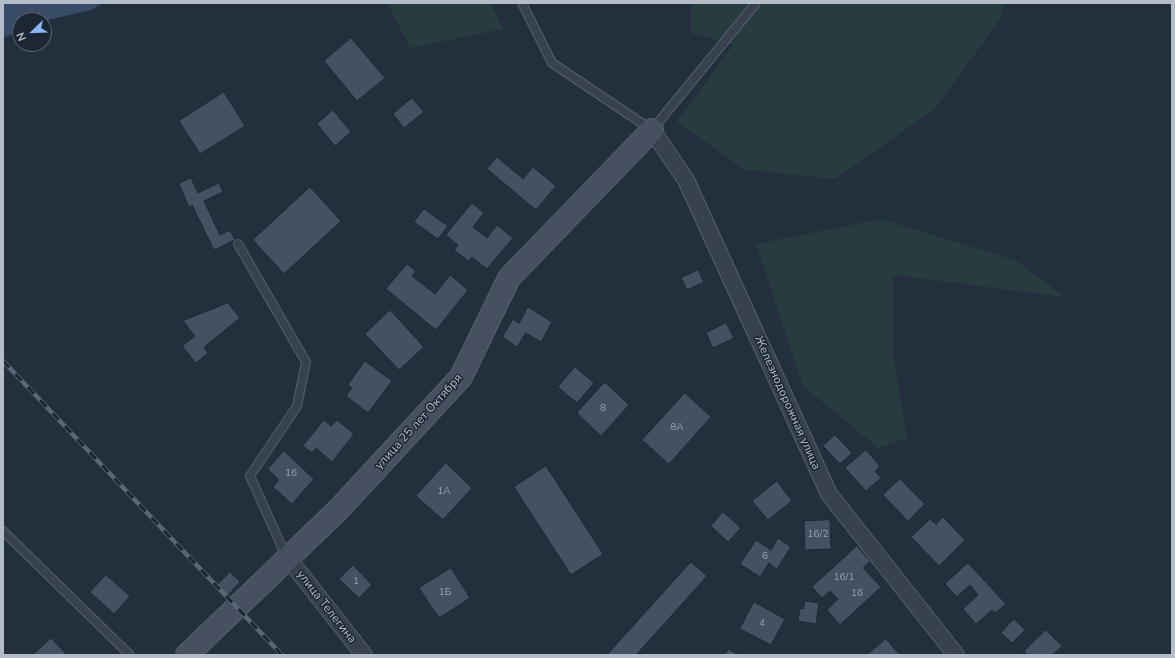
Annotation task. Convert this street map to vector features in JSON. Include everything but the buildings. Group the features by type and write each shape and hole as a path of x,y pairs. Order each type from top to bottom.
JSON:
{"street":[{"name":"улица 25 лет Октября","path":"187,655 339,509 461,377 509,278 652,130"},
{"name":"Железнодорожная улица","path":"652,130 686,180 829,494 956,655"},
{"name":"улица Телегина","path":"288,558 364,655"}],"lane":[{"path":"522,3 552,63 652,130 756,3"},
{"path":"238,244 306,362 297,406 250,476 288,558"},
{"path":"3,531 130,655"}],"green space":[{"path":"387,3 490,3 503,29 410,48"},
{"path":"691,3 1004,3 1000,19 935,109 835,179 745,170 677,122 733,45 691,33"},
{"path":"881,219 1015,260 1065,297 893,275 893,354 907,438 878,448 803,386 756,244"}],"water":[{"path":"3,3 103,3 91,10 52,19 52,12 12,12 12,34 3,38"}],"railway":[{"path":"3,361 282,655"}]}
